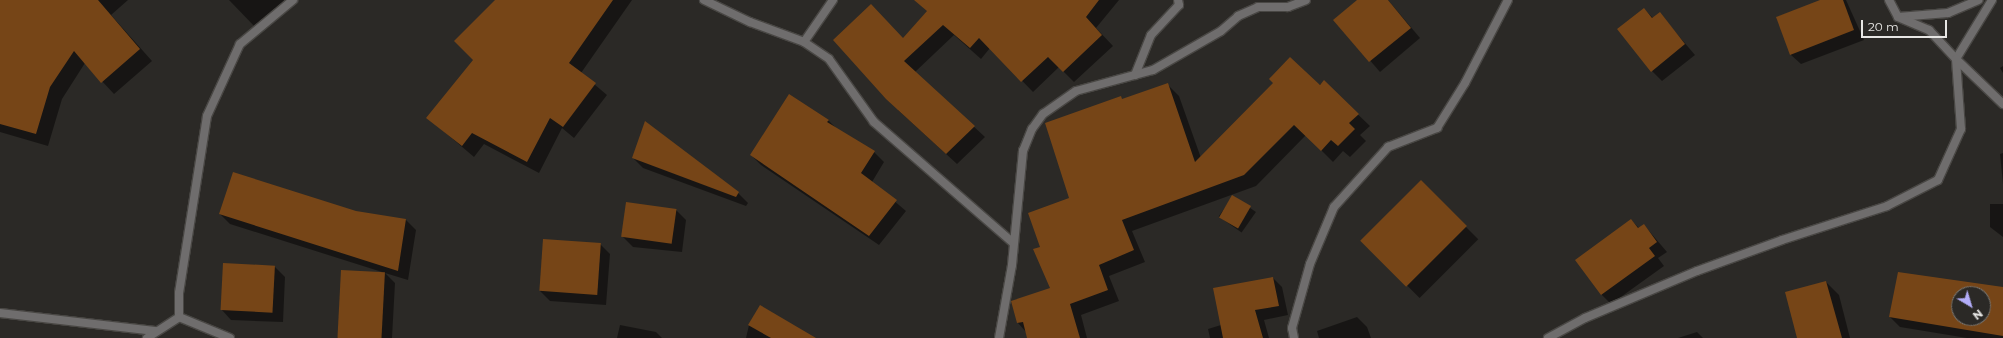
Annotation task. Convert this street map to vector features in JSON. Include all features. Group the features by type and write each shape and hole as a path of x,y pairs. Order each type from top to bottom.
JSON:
{"street":[{"path":"179,317 179,293 207,116 240,44 293,0"},
{"path":"704,0 804,42 829,59 874,122 1013,243"},
{"path":"804,42 833,0"},
{"path":"1135,75 1151,35 1179,5 1178,0"},
{"path":"999,338 1013,243 1023,151 1032,129 1043,114 1076,91 1153,70 1258,7 1288,7 1306,0"},
{"path":"1294,338 1292,328 1310,264 1334,207 1388,147 1437,128 1465,83 1508,0"},
{"path":"1889,0 1898,17 1929,30 1956,59 2003,104"},
{"path":"1898,17 1948,13 1978,0"},
{"path":"1548,338 1585,318 1697,271 1782,240 1887,206 1938,180 1961,128 1956,59 1992,0"},
{"path":"0,313 155,331"},
{"path":"147,338 155,331 179,317"},
{"path":"179,317 230,338"}],"building":[{"path":"0,0 98,0 140,49 101,83 74,51 50,87 36,134 0,124"},
{"path":"495,0 613,0 569,63 596,83 563,127 550,118 527,162 472,133 462,146 426,118 473,60 454,41"},
{"path":"914,0 1099,0 1086,17 1102,35 1063,72 1048,57 1021,82 979,38 970,48 943,25 904,61 975,126 946,154 886,99 833,40 871,4 903,38 927,11"},
{"path":"1357,0 1388,0 1411,28 1369,62 1333,20"},
{"path":"1820,0 1843,0 1854,30 1790,55 1776,17"},
{"path":"1644,8 1652,18 1660,12 1685,44 1651,72 1617,29"},
{"path":"1290,57 1320,85 1324,80 1359,114 1349,123 1355,129 1338,146 1331,140 1321,151 1294,125 1244,175 1122,220 1134,250 1099,265 1108,290 1070,304 1080,338 1027,338 1023,322 1017,323 1011,301 1050,288 1033,249 1040,247 1028,213 1069,198 1045,123 1121,96 1122,99 1168,83 1195,162 1273,83 1269,79"},
{"path":"789,94 829,120 827,122 875,151 861,173 897,200 869,236 750,155"},
{"path":"645,121 739,192 736,197 632,158"},
{"path":"233,172 356,211 406,219 398,271 219,214"},
{"path":"1421,180 1467,226 1406,287 1360,241"},
{"path":"1232,195 1251,206 1238,229 1219,218"},
{"path":"626,202 677,209 672,244 621,237"},
{"path":"1631,219 1638,228 1644,224 1657,242 1649,248 1655,256 1601,295 1575,260"},
{"path":"543,239 601,243 597,295 539,291"},
{"path":"223,263 275,266 272,313 221,310"},
{"path":"341,270 385,272 381,338 337,338"},
{"path":"1898,272 2003,287 2003,336 1889,317"},
{"path":"1273,277 1279,306 1255,310 1263,338 1223,338 1213,288"},
{"path":"1826,281 1842,338 1797,338 1785,292"},
{"path":"760,305 816,338 771,338 748,325"}]}
